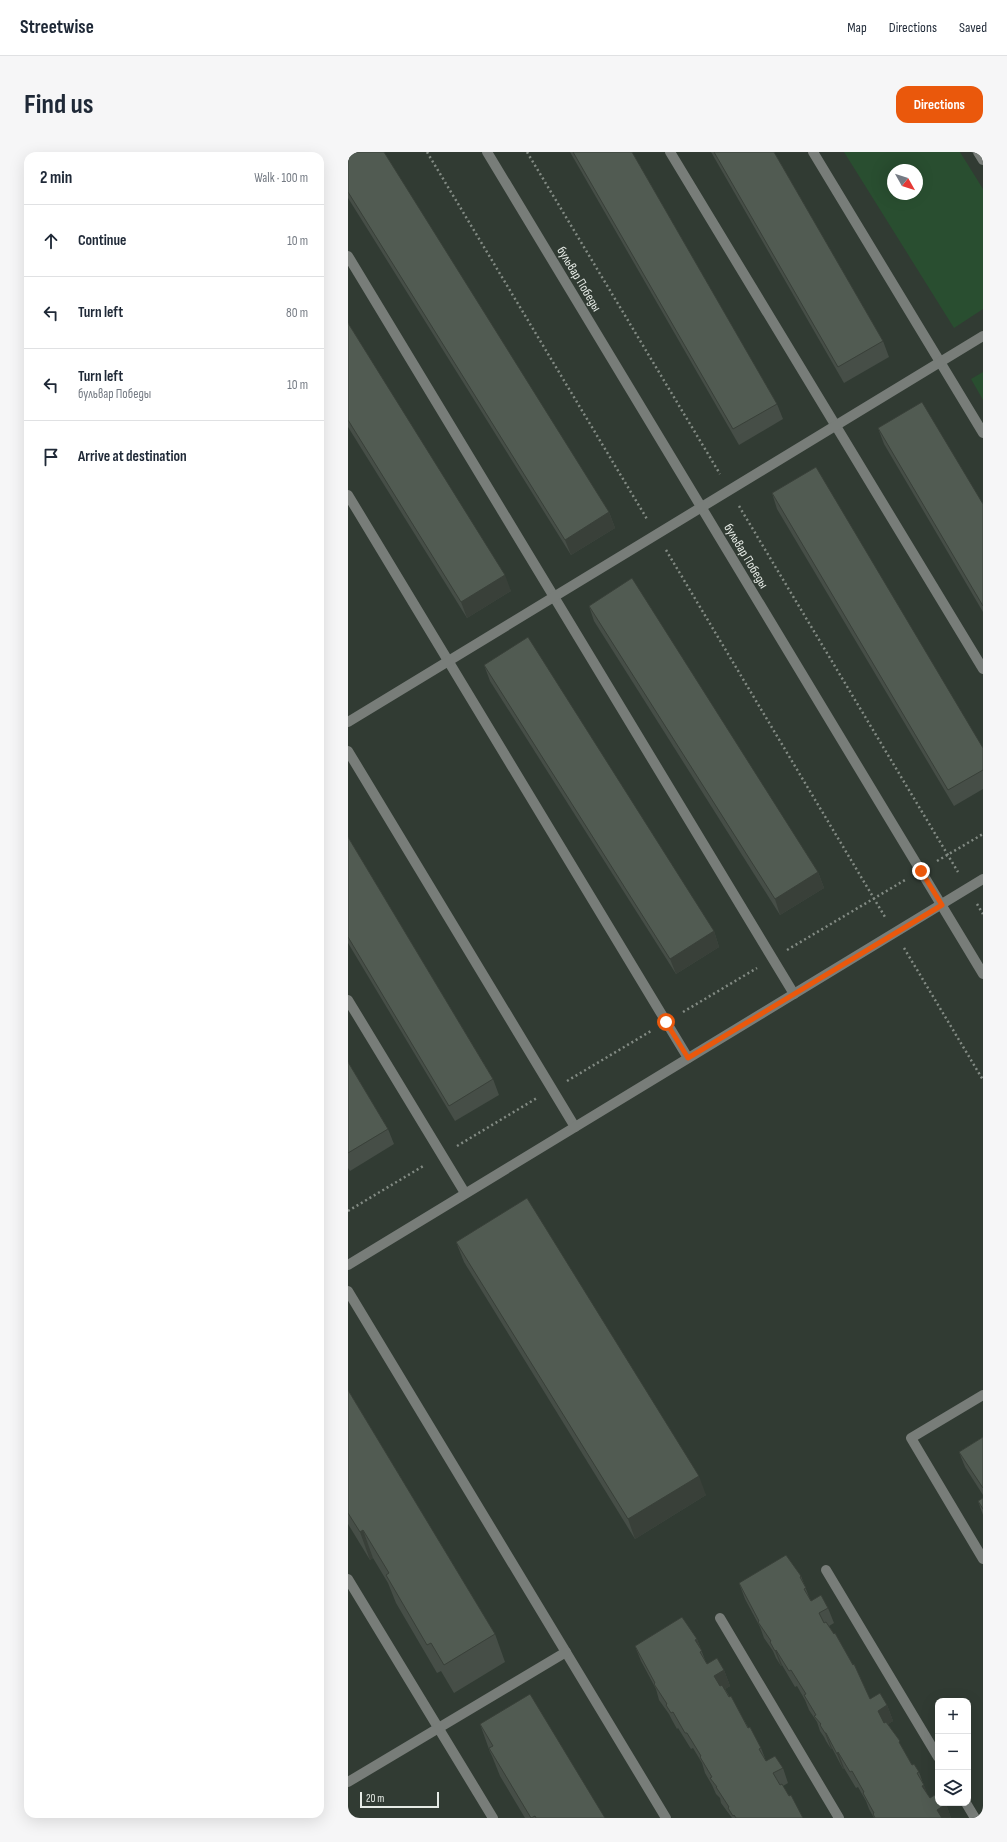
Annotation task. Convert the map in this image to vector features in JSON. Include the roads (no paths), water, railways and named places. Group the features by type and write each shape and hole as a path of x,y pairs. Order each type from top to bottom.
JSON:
{"street":[{"name":"бульвар Победы","path":"487,152 983,974"},
{"path":"670,152 983,669"},
{"path":"813,152 983,433"},
{"path":"978,152 983,160"},
{"path":"348,256 794,994"},
{"path":"348,722 983,336"},
{"path":"348,495 688,1058"},
{"path":"348,751 575,1127"},
{"path":"348,1264 983,880"},
{"path":"348,1000 465,1193"},
{"path":"348,1291 666,1818"},
{"path":"983,1395 911,1438 983,1560"},
{"path":"826,1570 935,1752"},
{"path":"348,1579 493,1818"},
{"path":"720,1618 840,1818"},
{"path":"348,1782 566,1652"},
{"path":"968,1806 975,1818"}]}
